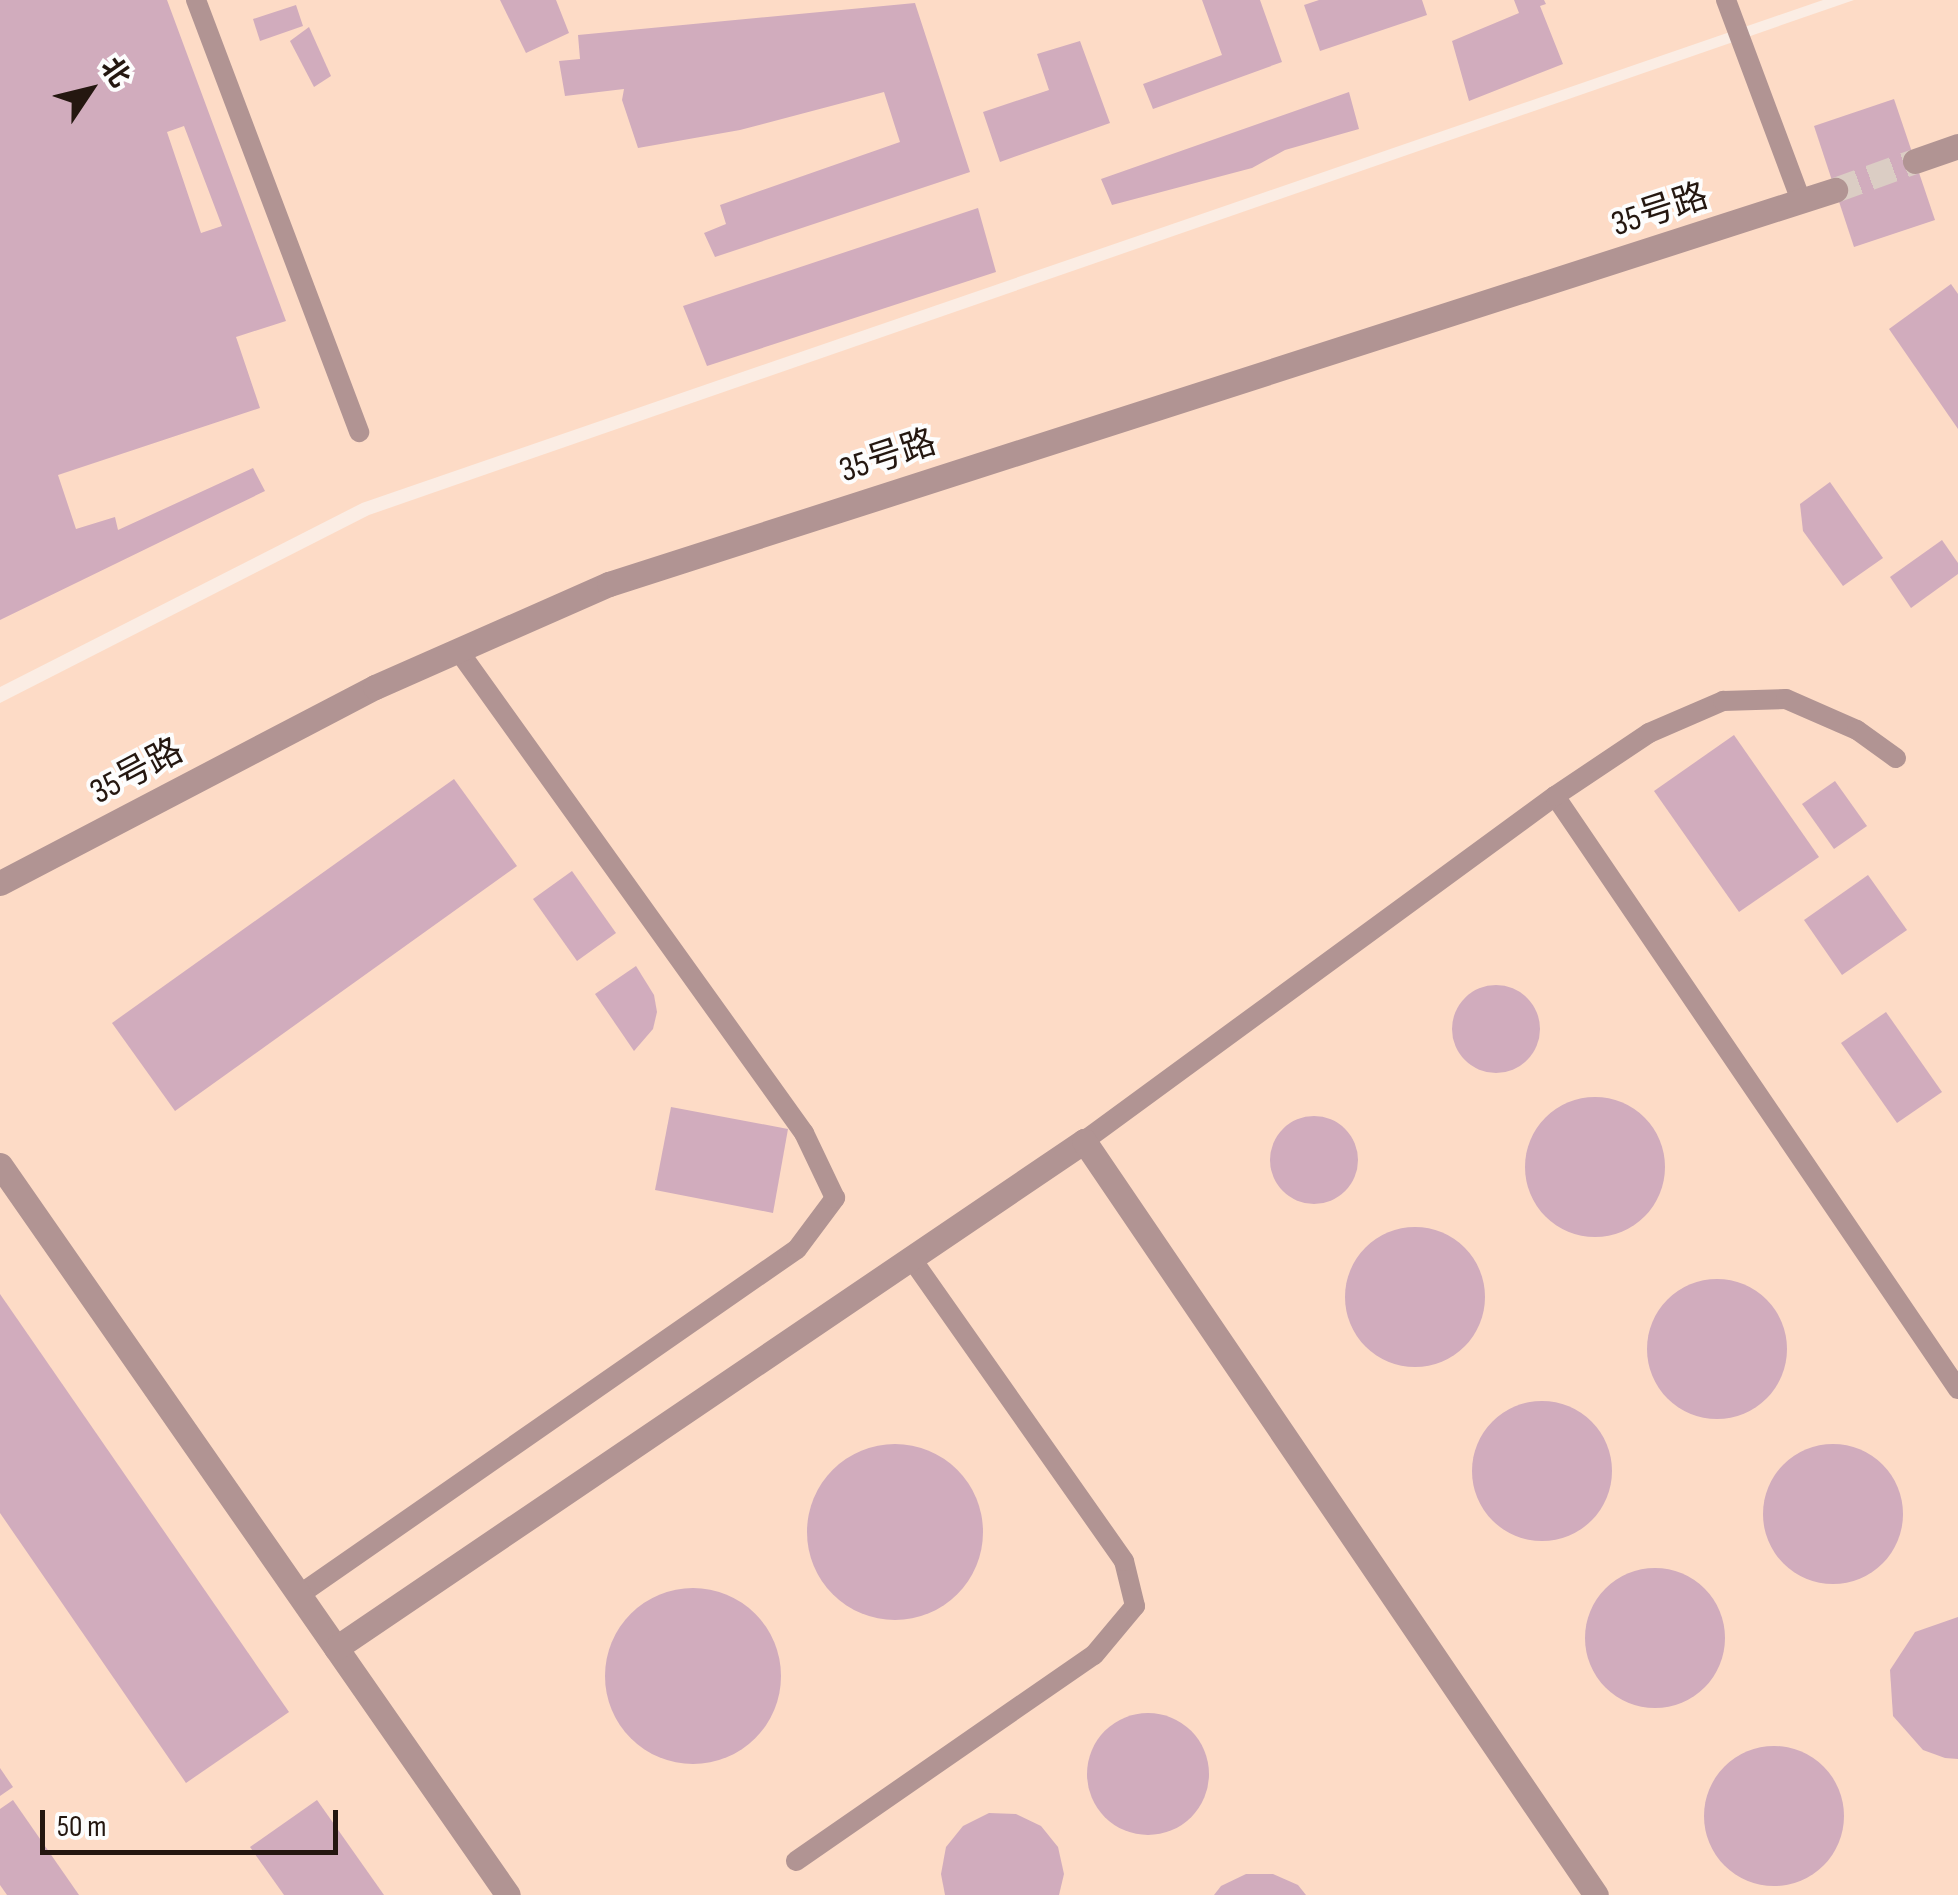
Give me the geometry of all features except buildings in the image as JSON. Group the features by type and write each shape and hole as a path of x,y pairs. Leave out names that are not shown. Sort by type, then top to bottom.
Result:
{"street":[{"path":"1915,161 1958,146"},
{"name":"35号路","path":"0,884 375,686 609,584 1835,190"},
{"path":"336,1648 1084,1140 1596,1895"},
{"path":"0,1166 508,1895"}],"lane":[{"path":"196,0 359,432"},
{"path":"1726,0 1802,203"},
{"path":"299,1595 797,1249 834,1198 804,1133 458,650"},
{"path":"1084,1140 1554,796 1649,733 1724,701 1786,699 1857,730 1896,758"},
{"path":"1554,796 1958,1389"},
{"path":"796,1861 1094,1655 1135,1606 1124,1561 911,1258"}],"shaded area":[{"path":"0,0 1823,0 362,503 0,687"},
{"path":"1854,0 1958,0 1958,1895 0,1895 0,703 369,515"}],"tunnel":[{"path":"1835,190 1915,161"}]}
